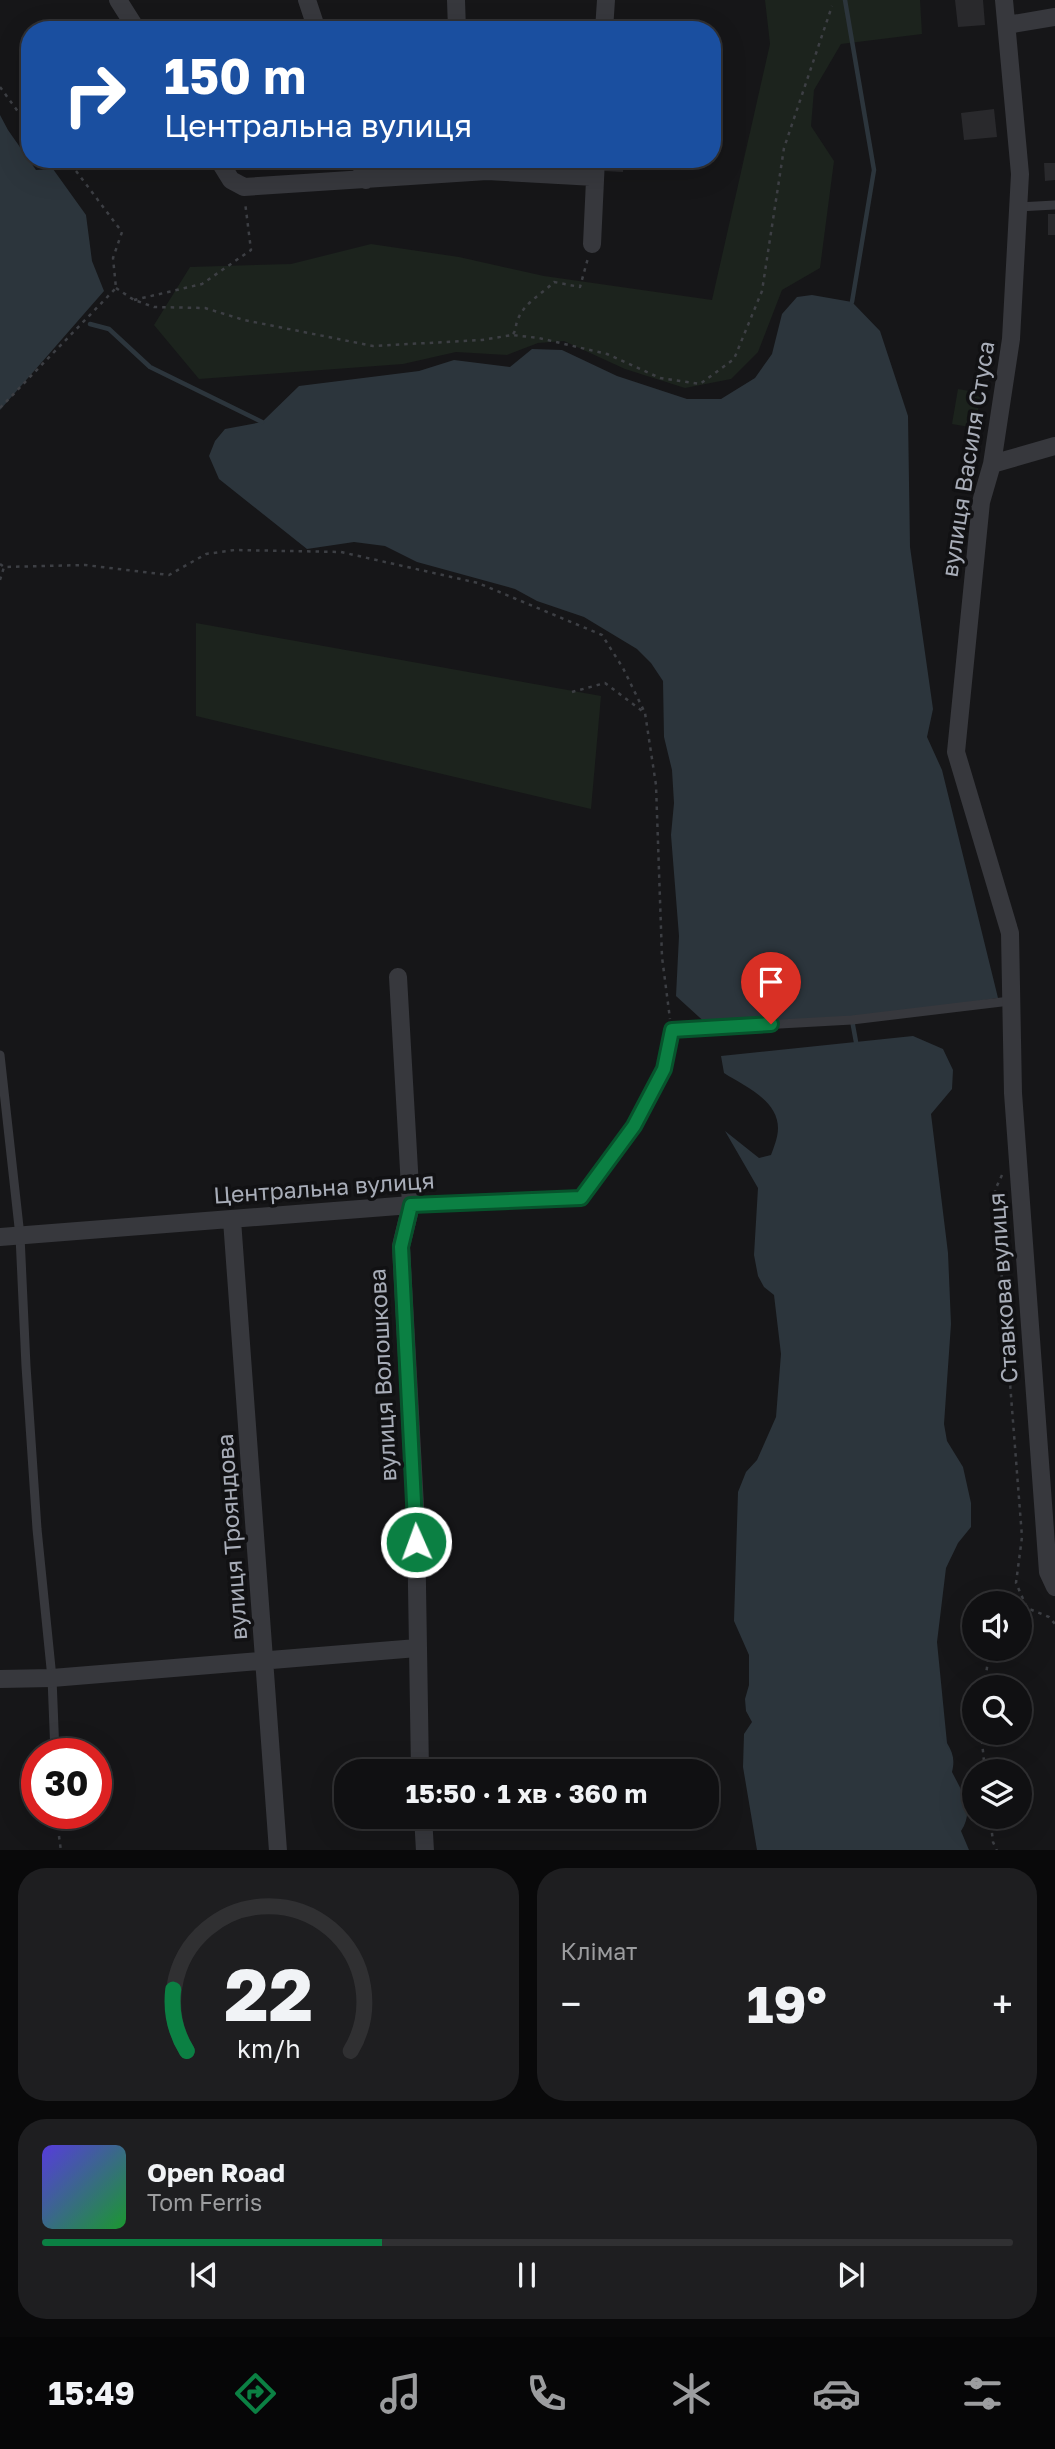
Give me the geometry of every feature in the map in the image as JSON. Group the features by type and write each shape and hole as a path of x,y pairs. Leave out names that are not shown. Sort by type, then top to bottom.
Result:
{"street":[{"path":"118,0 131,21"},
{"path":"307,0 314,21"},
{"path":"456,0 457,21"},
{"path":"605,21 606,0"},
{"name":"вулиця Василя Стуса","path":"1004,0 1020,174 1011,339 992,464 981,502 956,752 1010,933 1010,1001"},
{"path":"1007,25 1055,17"},
{"path":"225,168 237,184 366,180 447,168"},
{"path":"362,168 366,180"},
{"path":"474,168 596,168 592,244"},
{"path":"992,464 1055,446"},
{"name":"вулиця Волошкова","path":"398,977 411,1205 401,1247 416,1525 420,1759"},
{"name":"Ставкова вулиця","path":"1010,1001 1013,1093 1052,1579"},
{"name":"Центральна вулиця","path":"0,1237 411,1205"},
{"name":"вулиця Трояндова","path":"232,1220 278,1850"},
{"path":"0,1679 52,1678 416,1648"},
{"path":"424,1829 425,1850"}],"lane":[{"path":"1018,207 1055,205"},
{"path":"672,1030 852,1020 1010,1001"},
{"name":"Центральна вулиця","path":"411,1205 581,1198 634,1126 664,1069 672,1030"},
{"path":"0,1055 20,1236 36,1516 52,1678 54,1738"}],"path":[{"path":"116,288 154,307 205,308 244,320 373,346 482,340 512,335 540,338 607,354 660,378 700,384 734,359 762,290 784,148 832,6"},
{"path":"0,87 21,116"},
{"path":"0,408 116,288 113,258 122,232 74,168"},
{"path":"134,299 202,284 251,250 237,184"},
{"path":"512,335 516,331 517,319 530,301 554,282 580,287 592,244"},
{"path":"0,580 2,565 85,565 169,575 206,554 235,550 341,552 478,583 602,635 623,668 645,713 656,785 662,957 672,1030"},
{"path":"572,692 605,683 645,713"},
{"path":"1006,1165 995,1190 1022,1537 1016,1583 1020,1591"},
{"path":"1032,1610 1049,1617 1055,1624"},
{"path":"992,1829 997,1850"}],"shaded area":[{"path":"765,0 920,0 922,34 841,44 814,90 811,126 834,161 820,268 782,290 758,352 731,379 685,388 625,369 564,341 538,343 507,355 456,352 403,364 199,379 154,325 190,267 291,264 371,244 459,257 544,276 712,300 770,44"},
{"path":"0,115 21,149 21,168 53,169 86,215 92,261 104,291 0,410"},
{"path":"812,295 852,302 880,331 908,416 910,547 933,709 927,737 942,770 998,998 852,1020 710,1027 676,996 679,936 671,835 674,803 672,770 664,737 663,681 651,663 637,649 584,617 537,601 515,589 417,562 385,546 354,542 307,549 219,479 209,456 215,441 225,429 262,422 299,386 419,371 454,360 510,367 532,349 562,350 617,376 687,399 721,399 755,378 772,354 782,314 797,297"},
{"path":"958,389 981,393 975,428 952,424"},
{"path":"196,623 601,696 591,809 196,716"},
{"path":"913,1036 943,1049 953,1070 952,1089 931,1114 948,1253 951,1324 944,1424 947,1441 963,1467 971,1503 971,1527 958,1543 946,1568 937,1642 947,1743 953,1757 952,1772 962,1793 961,1831 969,1850 757,1850 743,1767 744,1734 752,1722 746,1711 745,1699 749,1685 749,1655 734,1621 738,1492 746,1472 757,1460 776,1417 781,1354 774,1295 764,1287 758,1276 754,1255 758,1188 725,1131 759,1158 771,1155 778,1128 772,1109 766,1102 724,1073 721,1056"}],"building":[{"path":"955,0 983,0 985,25 958,27"},
{"path":"994,109 997,137 964,140 961,113"},
{"path":"1044,163 1055,163 1055,180 1045,181"},
{"path":"604,168 623,168 623,172 604,171"},
{"path":"1048,214 1055,214 1055,235 1048,235"}],"waterway":[{"path":"845,0 874,170 852,302"},
{"path":"90,324 109,329 150,367 262,422"},
{"path":"852,1020 856,1042"}],"route":[{"path":"416,1542 401,1247 411,1205 581,1198 634,1126 664,1069 672,1030 771,1024"}]}
